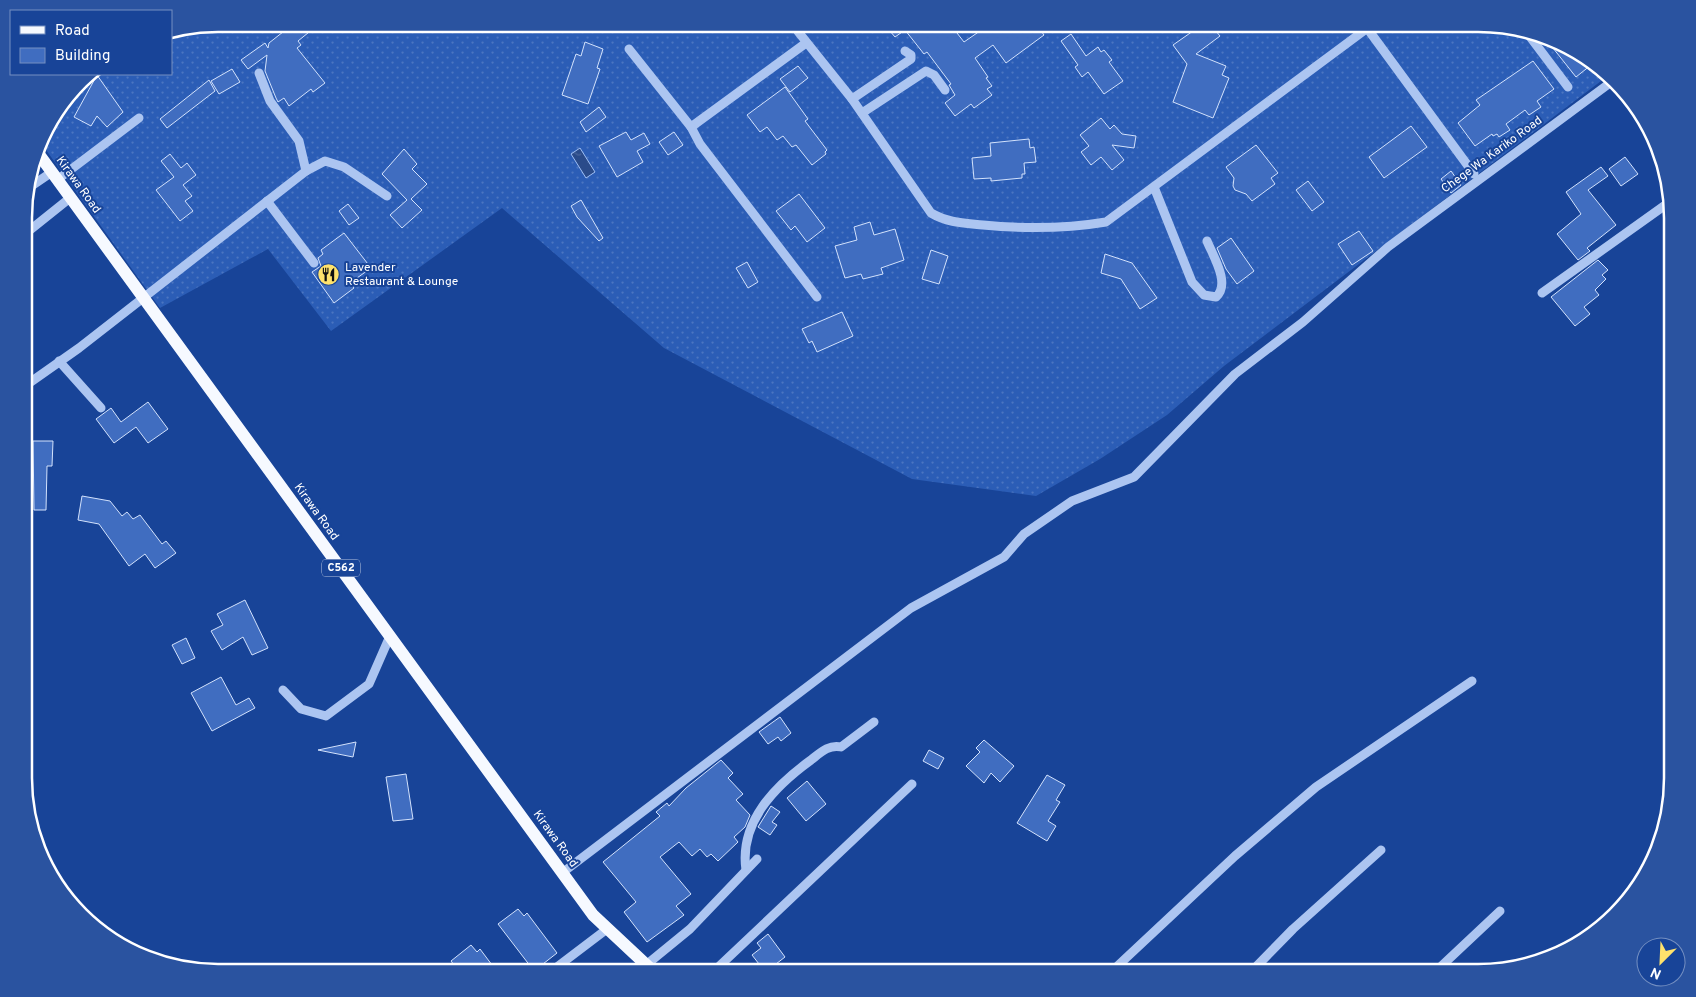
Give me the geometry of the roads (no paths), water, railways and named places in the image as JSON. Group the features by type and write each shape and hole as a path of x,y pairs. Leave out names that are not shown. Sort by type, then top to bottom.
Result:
{"main road":[{"name":"Kirawa Road","path":"42,159 593,915 646,964"}],"street":[{"path":"798,32 852,99 931,213 946,222 1025,229 1070,228 1106,222 1362,32"},
{"path":"1374,32 1474,174"},
{"path":"1533,41 1568,87"},
{"path":"691,127 806,43"},
{"path":"629,49 691,127 700,144 817,297"},
{"path":"852,99 911,59 911,55 905,51"},
{"path":"862,113 926,71 934,75 945,90"},
{"path":"259,73 270,102 299,141 306,172"},
{"name":"Chege Wa Kariko Road","path":"562,873 912,608 1004,557 1024,534 1072,501 1134,477 1235,374 1303,322 1388,247 1607,85"},
{"path":"36,186 54,176 139,118"},
{"path":"32,381 306,172 325,161 344,167 386,196"},
{"path":"1154,187 1192,282 1204,295 1216,297 1223,288 1223,280 1207,241"},
{"path":"32,228 70,198"},
{"path":"268,201 314,263"},
{"path":"1542,293 1663,207"},
{"path":"59,361 101,408"},
{"path":"283,690 301,709 326,716 369,684 390,636"},
{"path":"1120,964 1235,856 1316,787 1472,681"},
{"path":"746,870 744,858 748,836 768,798 802,766 835,745 841,747 874,722"},
{"path":"722,964 912,784"},
{"path":"1259,964 1293,929 1381,850"},
{"path":"656,964 757,859"},
{"path":"1444,964 1500,911"},
{"path":"561,964 606,928"}],"water":[{"path":"580,148 595,172 586,178 571,154"}],"place":[{"name":"Lavender Restaurant & Lounge","path":"329,275"}]}
